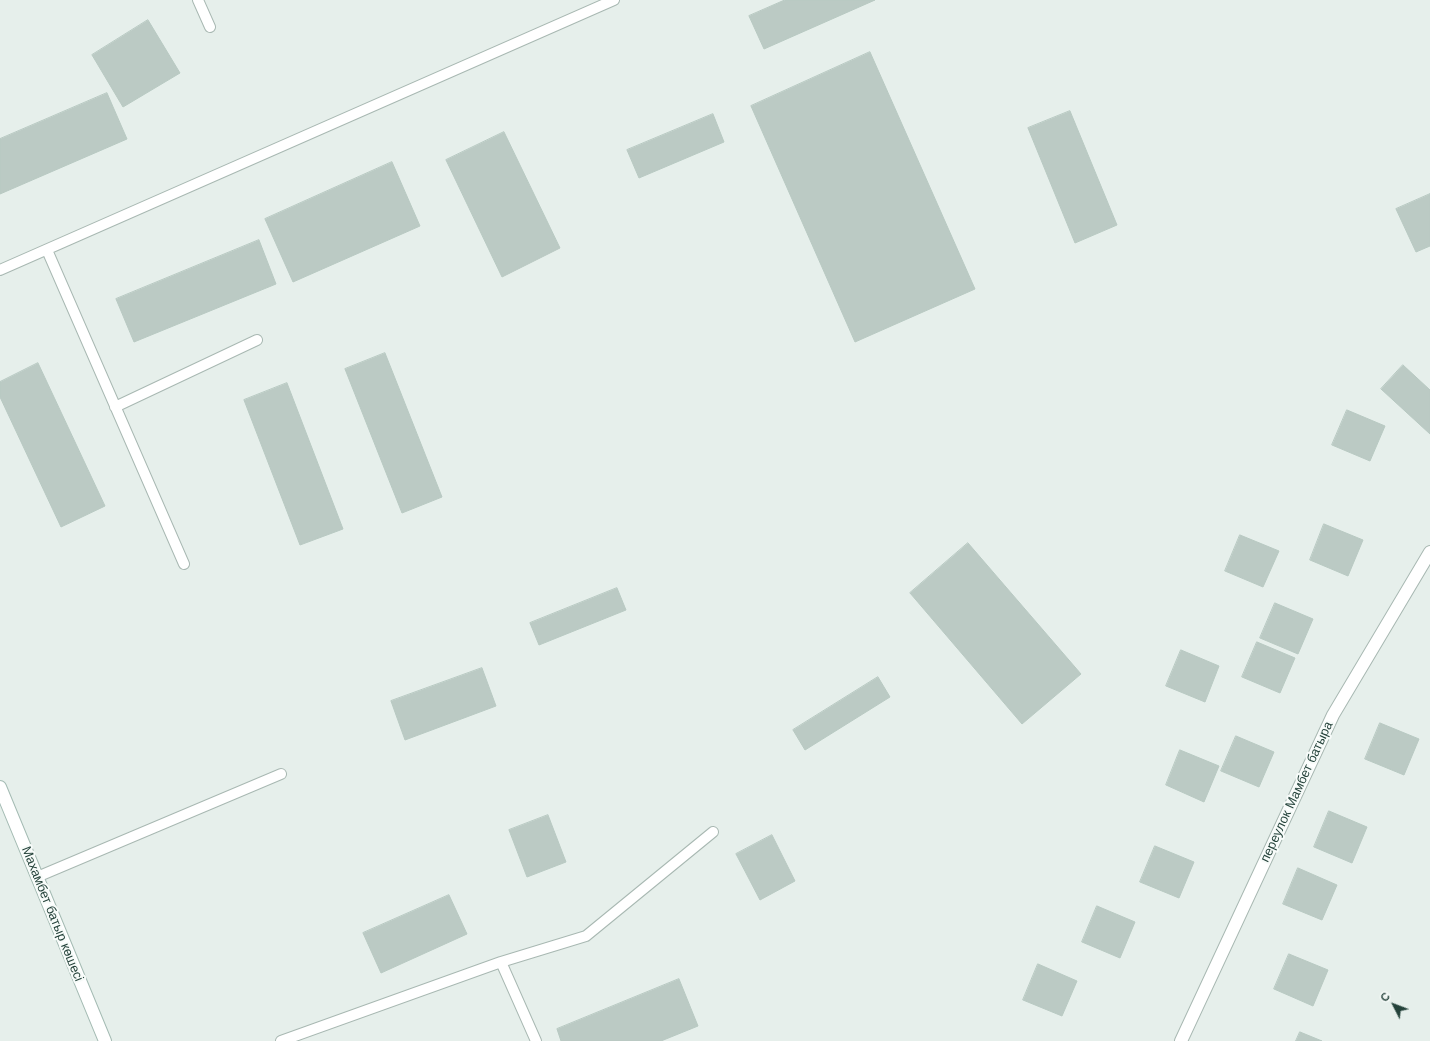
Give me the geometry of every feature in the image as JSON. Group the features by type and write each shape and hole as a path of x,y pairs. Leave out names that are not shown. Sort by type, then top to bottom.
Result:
{"street":[{"name":"переулок Мамбет батыра","path":"1181,1041 1333,715 1430,552"},
{"name":"Махамбет батыр көшесі","path":"0,787 105,1041"}],"lane":[{"path":"198,0 210,27"},
{"path":"0,270 614,0"},
{"path":"47,250 184,564"},
{"path":"115,406 257,340"},
{"path":"37,877 281,774"},
{"path":"281,1041 501,962 586,936 713,832"},
{"path":"501,962 536,1041"}],"building":[{"path":"785,0 875,0 764,49 749,16"},
{"path":"148,20 180,73 123,107 92,55"},
{"path":"870,52 975,289 855,342 751,106"},
{"path":"107,93 127,139 0,194 0,139"},
{"path":"1070,111 1117,225 1075,243 1028,128"},
{"path":"713,114 724,142 639,178 627,150"},
{"path":"504,132 560,248 502,277 446,160"},
{"path":"392,162 420,226 293,282 265,219"},
{"path":"1430,194 1430,246 1416,252 1396,209"},
{"path":"259,240 276,284 134,342 116,299"},
{"path":"385,353 442,497 402,513 345,369"},
{"path":"38,363 105,506 61,527 0,397 0,382"},
{"path":"1403,365 1430,390 1430,434 1381,389"},
{"path":"287,383 343,529 300,545 244,400"},
{"path":"1347,410 1385,426 1370,461 1332,445"},
{"path":"1324,524 1363,540 1348,576 1310,560"},
{"path":"1240,535 1279,551 1263,587 1225,571"},
{"path":"968,543 1081,674 1022,724 910,593"},
{"path":"617,588 626,610 539,645 530,623"},
{"path":"1275,603 1313,619 1298,654 1260,638"},
{"path":"1257,642 1295,658 1280,693 1242,677"},
{"path":"1181,650 1219,666 1205,702 1166,686"},
{"path":"482,668 496,706 405,740 391,701"},
{"path":"878,677 890,697 805,750 793,730"},
{"path":"1380,723 1419,739 1404,775 1365,759"},
{"path":"1236,736 1274,752 1259,787 1221,771"},
{"path":"1180,750 1219,766 1204,802 1166,785"},
{"path":"1329,811 1367,827 1352,863 1314,847"},
{"path":"548,815 566,862 527,877 509,830"},
{"path":"772,835 795,881 760,900 736,854"},
{"path":"1155,846 1194,862 1179,898 1140,882"},
{"path":"1298,868 1337,885 1322,920 1283,904"},
{"path":"449,895 467,934 381,973 363,933"},
{"path":"1097,906 1135,922 1120,958 1082,942"},
{"path":"1289,954 1328,970 1313,1006 1274,989"},
{"path":"1038,964 1077,981 1062,1016 1023,1000"},
{"path":"679,979 698,1026 661,1041 561,1041 557,1029"},
{"path":"1300,1032 1322,1041 1296,1041"}]}
